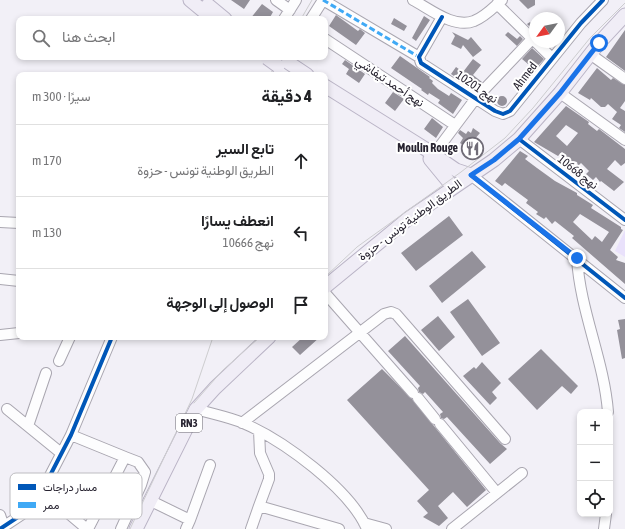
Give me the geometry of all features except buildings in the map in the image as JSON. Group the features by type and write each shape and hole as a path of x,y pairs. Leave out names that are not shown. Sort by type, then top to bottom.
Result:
{"main road":[{"path":"190,0 209,16"},
{"path":"202,0 221,16"},
{"name":"الطريق الوطنية تونس - حزوة","path":"328,284 375,244 453,187 494,160 519,139 560,93 590,54 625,15"},
{"path":"281,62 301,72"},
{"path":"328,88 434,154 456,170 471,175"},
{"path":"328,97 431,160 453,187"},
{"name":"RN3","path":"142,516 196,409 221,382 266,340"},
{"name":"RN3","path":"136,529 140,519"}],"street":[{"path":"276,0 290,10"},
{"path":"286,16 296,0"},
{"path":"313,16 323,0"},
{"name":"نهج 10201","path":"323,0 419,57 421,63 500,114 510,111"},
{"name":"Ahmed","path":"510,111 581,23 603,0"},
{"path":"417,1 442,17 465,23 481,17 500,2 529,36"},
{"path":"419,57 442,17"},
{"name":"نهج أحمد تيفاشي","path":"328,41 455,125"},
{"path":"434,154 476,98 529,42"},
{"path":"541,48 552,58"},
{"path":"590,54 625,79"},
{"path":"560,93 625,140"},
{"name":"نهج 10668","path":"519,139 625,220"},
{"path":"471,175 577,258 625,298"},
{"path":"0,222 16,223"},
{"path":"577,258 580,288 606,390 608,409"},
{"path":"0,279 16,281"},
{"path":"328,296 497,492"},
{"path":"242,423 384,314 391,312 396,314 505,438"},
{"path":"0,335 16,333"},
{"path":"59,361 69,340"},
{"path":"51,473 71,435 111,340"},
{"path":"28,426 46,373"},
{"path":"6,409 61,453"},
{"path":"196,409 242,423 288,448 304,460 352,504 366,526 386,529"},
{"path":"251,529 269,479 269,474 260,453 259,431"},
{"path":"71,435 138,462 145,472 142,482"},
{"path":"117,473 125,457"},
{"path":"149,500 188,524 210,465"},
{"path":"452,529 522,473"},
{"path":"259,506 339,529"},
{"path":"0,515 2,528 14,519"},
{"path":"604,529 606,517"},
{"path":"76,519 88,529 93,519"},
{"path":"121,529 126,519"}],"shaded area":[{"path":"625,230 625,257 615,251"}],"tram line":[{"path":"303,16 312,0"},
{"path":"328,274 357,247 461,172 505,138 533,108 590,38 625,3"},
{"path":"272,72 278,60"},
{"path":"142,504 192,399 212,340"},
{"path":"194,403 222,371 257,340"},
{"path":"130,529 135,519"}],"marked path":[{"path":"323,0 419,57"}],"cycle path":[{"path":"442,17 419,57 421,63 495,111 503,114 510,111 581,23 603,0"},
{"path":"519,139 625,220"},
{"path":"471,175 625,298"},
{"path":"51,473 71,435 111,340"},
{"path":"0,529 15,519"}],"place":[{"name":"Moulin Rouge","path":"473,148"}],"route":[{"path":"577,258 471,175 494,160 519,139 560,93 599,43"}]}
